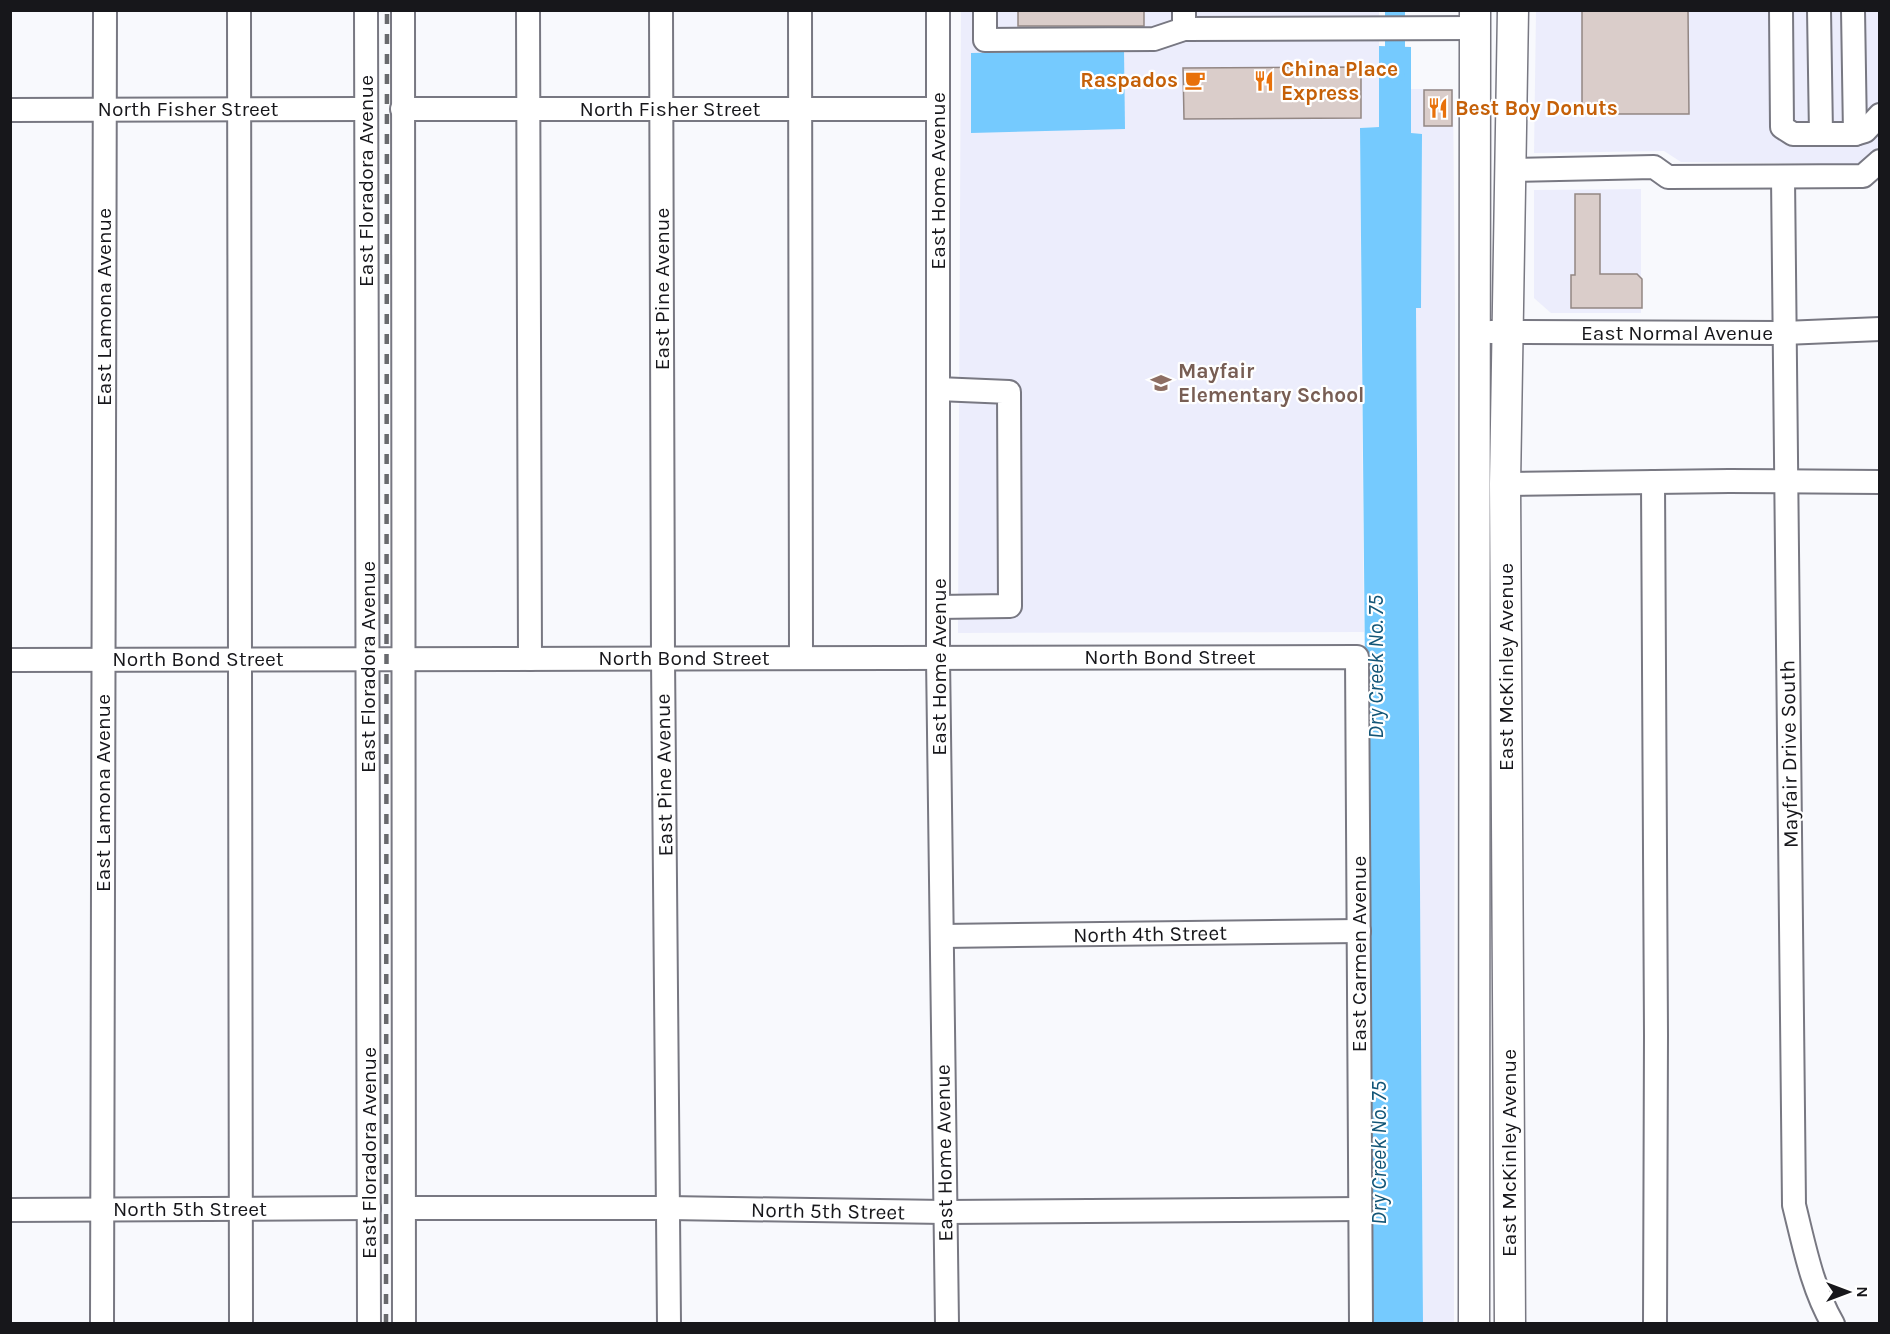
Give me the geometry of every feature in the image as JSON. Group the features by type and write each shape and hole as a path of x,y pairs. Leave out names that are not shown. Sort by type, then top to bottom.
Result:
{"main road":[{"name":"East McKinley Avenue","path":"1510,1323 1505,484 1513,10"},
{"name":"East McKinley Avenue","path":"1476,1316 1474,332 1480,16"},
{"path":"1480,16 1492,35 1511,116"}],"street":[{"name":"East Lamona Avenue","path":"102,1323 105,10"},
{"path":"238,10 241,1323"},
{"name":"East Floradora Avenue","path":"366,10 369,1323"},
{"name":"East Floradora Avenue","path":"403,10 404,1323"},
{"path":"528,10 530,659"},
{"name":"East Pine Avenue","path":"661,10 663,658 669,1323"},
{"path":"800,10 801,658"},
{"name":"East Home Avenue","path":"938,10 939,658 946,1323"},
{"path":"986,10 985,40 1154,39 1184,20 1344,20 1379,28 1411,28 1480,16"},
{"path":"1781,10 1782,128 1793,134 1854,134 1864,131 1880,115"},
{"path":"1819,10 1821,134"},
{"path":"1853,10 1854,134"},
{"name":"North Fisher Street","path":"10,110 366,109"},
{"name":"North Fisher Street","path":"402,109 938,109"},
{"path":"1510,170 1654,167 1668,177 1863,177 1880,160"},
{"name":"Mayfair Drive South","path":"1783,177 1794,1205 1808,1258 1826,1312 1833,1323"},
{"name":"East Normal Avenue","path":"1474,332 1784,333 1880,329"},
{"path":"939,389 1009,392 1010,606 939,606"},
{"path":"1653,482 1655,1323"},
{"path":"1505,484 1880,482"},
{"name":"North Bond Street","path":"10,660 1357,657"},
{"name":"East Carmen Avenue","path":"1357,657 1361,1323"},
{"name":"North 4th Street","path":"942,936 1359,931"},
{"name":"North 5th Street","path":"10,1210 369,1208"},
{"name":"North 5th Street","path":"404,1208 668,1208 945,1212 1360,1209"}],"shaded area":[{"name":"Mayfair Elementary School","path":"961,11 1379,11 1379,127 1360,128 1364,632 958,633"},
{"path":"1536,11 1879,11 1879,146 1862,164 1681,162 1664,151 1534,153"},
{"path":"1411,89 1453,89 1455,308 1454,1324 1423,1323 1416,308 1421,307 1422,134 1411,134"},
{"path":"1641,189 1641,313 1551,313 1534,298 1534,190"}],"water":[{"path":"1379,46 1411,47 1411,133 1422,134 1421,308 1416,308 1423,1323 1371,1323 1360,128 1379,127"},
{"path":"1124,50 1125,129 971,133 971,53"}],"building":[{"path":"1018,10 1144,10 1144,26 1018,26"},
{"path":"1582,10 1688,10 1689,114 1582,114"},
{"path":"1361,67 1361,118 1184,119 1183,68"},
{"name":"Best Boy Donuts","path":"1424,90 1452,90 1452,126 1424,126"},
{"path":"1575,194 1600,194 1600,274 1637,274 1642,279 1642,308 1571,308 1571,275 1575,275"}],"waterway":[{"name":"Dry Creek No. 75","path":"1395,10 1395,73"}],"railway":[{"path":"386,1324 387,10"}],"place":[{"name":"Raspados","path":"1195,80"},
{"name":"China Place Express","path":"1264,81"},
{"name":"Best Boy Donuts","path":"1438,108"},
{"name":"Mayfair Elementary School","path":"1161,383"}]}
